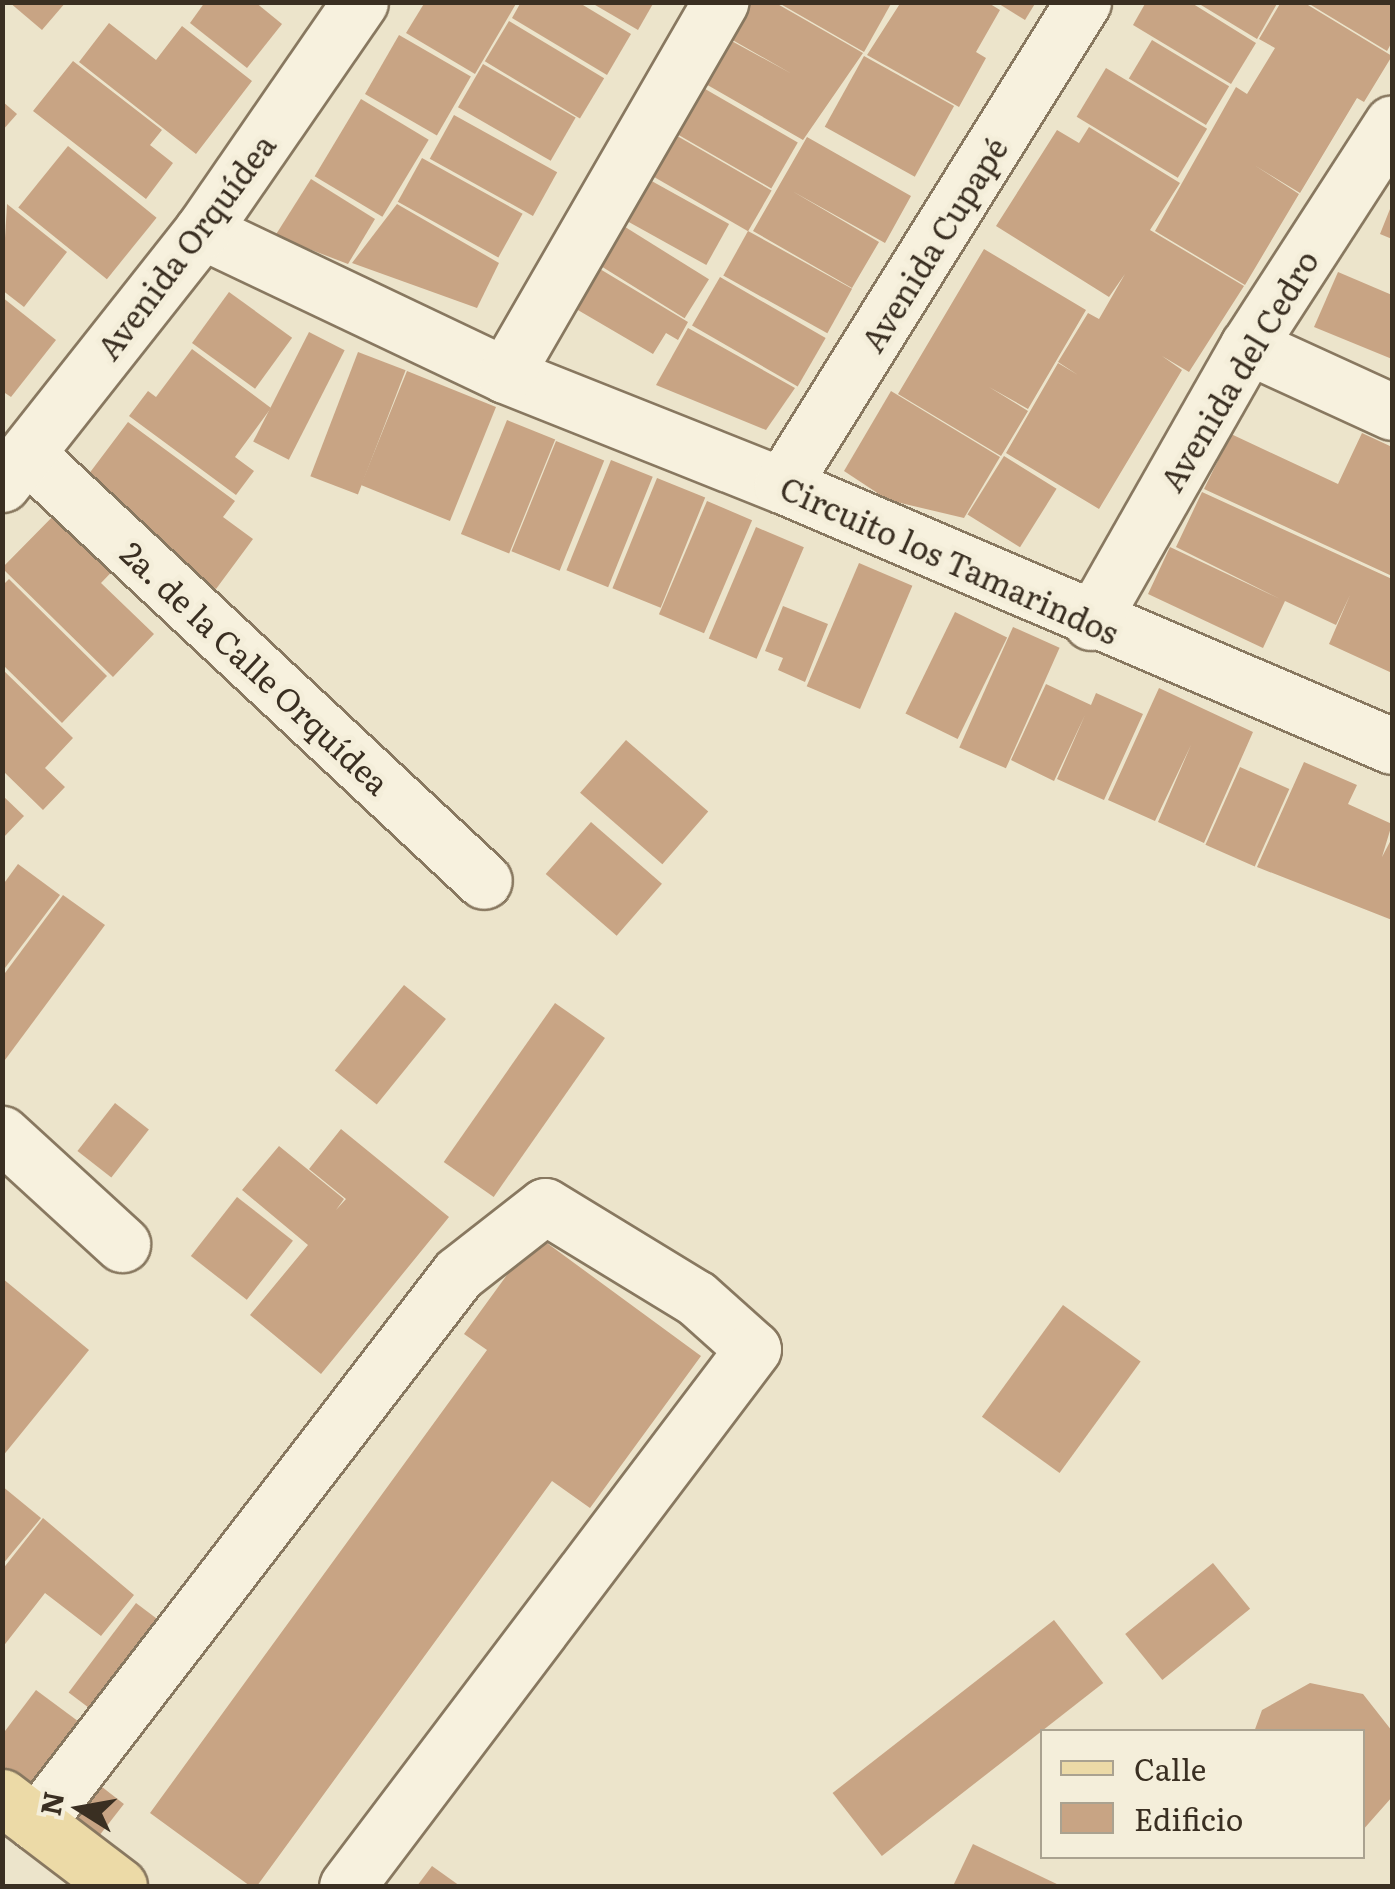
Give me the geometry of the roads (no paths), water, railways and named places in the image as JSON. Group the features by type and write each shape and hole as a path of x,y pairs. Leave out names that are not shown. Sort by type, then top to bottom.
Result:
{"main road":[{"path":"19,1810 119,1886"}],"street":[{"name":"Avenida Orquídea","path":"15,469 202,230 360,2"},
{"path":"506,375 720,2"},
{"name":"Avenida Cupapé","path":"782,485 1083,2"},
{"name":"Avenida del Cedro","path":"1091,622 1248,346 1392,122"},
{"name":"Circuito los Tamarindos","path":"202,230 506,375 782,485 1091,622 1392,746"},
{"path":"1248,346 1392,412"},
{"name":"2a. de la Calle Orquídea","path":"15,469 484,880"},
{"path":"12,1163 122,1244"},
{"path":"19,1810 458,1274 545,1206 696,1298 753,1349 347,1886"}]}
